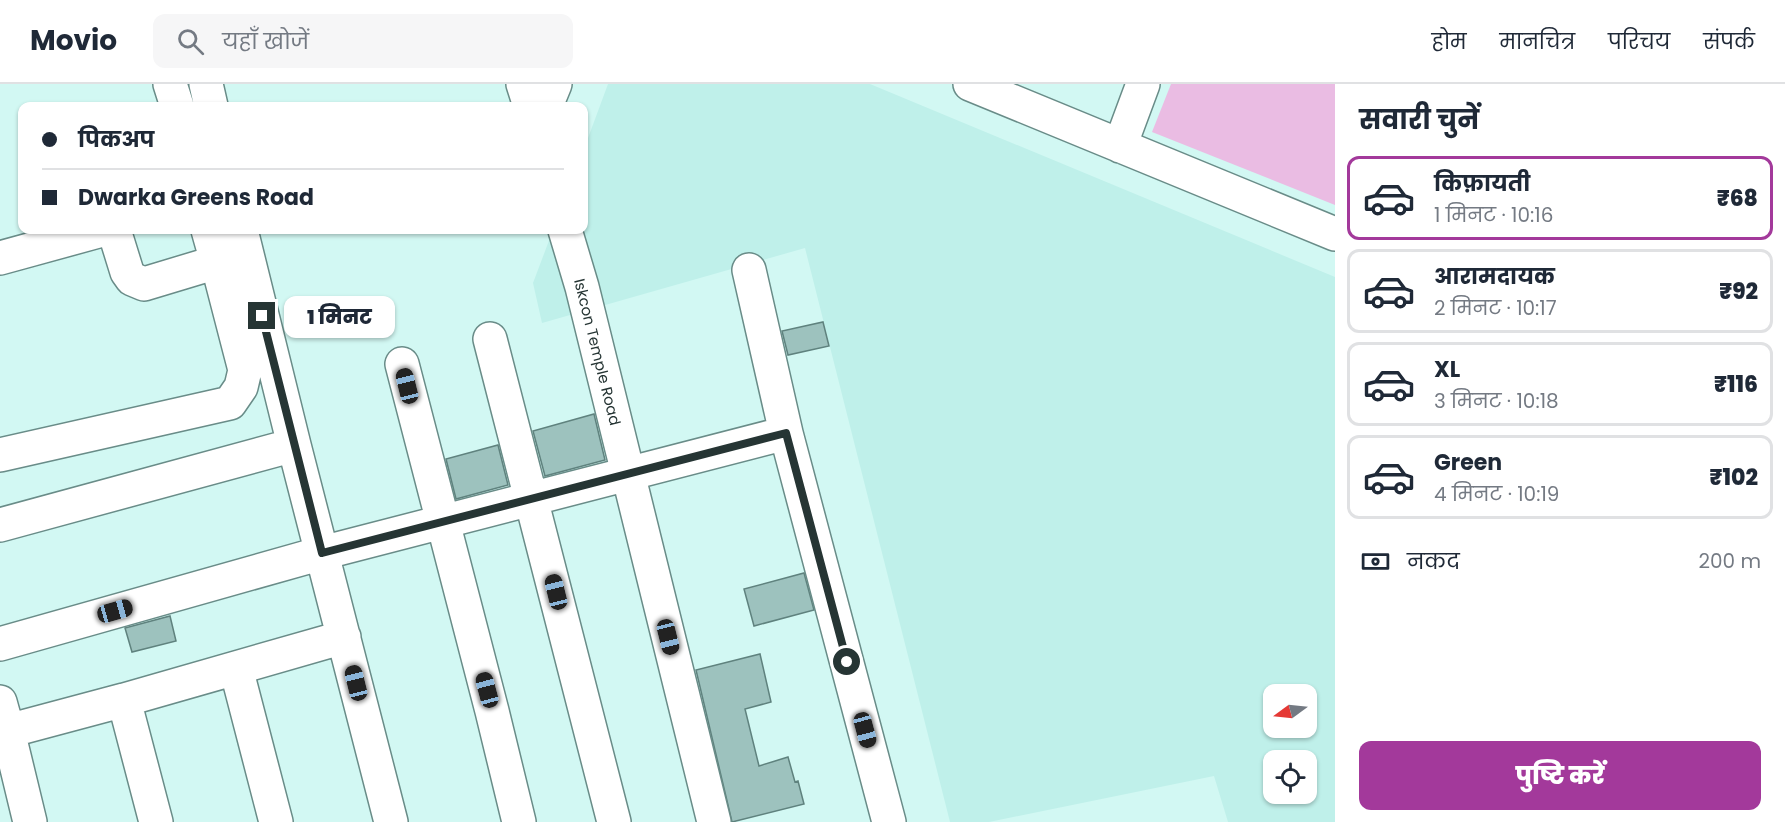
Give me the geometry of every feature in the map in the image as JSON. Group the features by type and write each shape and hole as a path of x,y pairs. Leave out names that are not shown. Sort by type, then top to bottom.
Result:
{"street":[{"path":"170,84 176,102"},
{"path":"206,84 211,102"},
{"path":"523,84 529,102"},
{"path":"548,102 555,84"},
{"path":"970,84 1335,234"},
{"path":"1120,146 1143,84"},
{"path":"0,258 87,234"},
{"path":"115,234 127,272 132,279 144,284 217,262"},
{"path":"0,455 230,403 241,387 245,370 209,234"},
{"path":"242,234 391,822"},
{"name":"Iskcon Temple Road","path":"566,234 582,287 714,822"},
{"path":"749,270 786,433 889,822"},
{"path":"490,339 615,822"},
{"path":"402,364 519,822"},
{"path":"0,644 322,553 786,433"},
{"path":"0,525 294,445"},
{"path":"30,822 3,722 124,700 344,637"},
{"path":"236,668 276,822"},
{"path":"124,700 156,822"}],"shaded area":[{"path":"608,84 870,84 1335,277 1335,822 1228,822 1214,776 989,822 950,822 805,248 542,323 533,283 551,234 588,234 588,138"},
{"path":"1171,84 1335,84 1335,205 1152,132"}],"building":[{"path":"823,322 829,346 788,355 782,331"},
{"path":"594,414 605,460 545,476 533,431"},
{"path":"498,445 508,485 456,499 446,459"},
{"path":"804,573 814,610 754,626 744,589"},
{"path":"170,616 176,641 132,652 125,628"},
{"path":"760,654 771,702 745,709 759,766 788,757 804,804 732,822 696,670"}],"route":[{"path":"262,316 322,553 786,433 847,662"}]}
